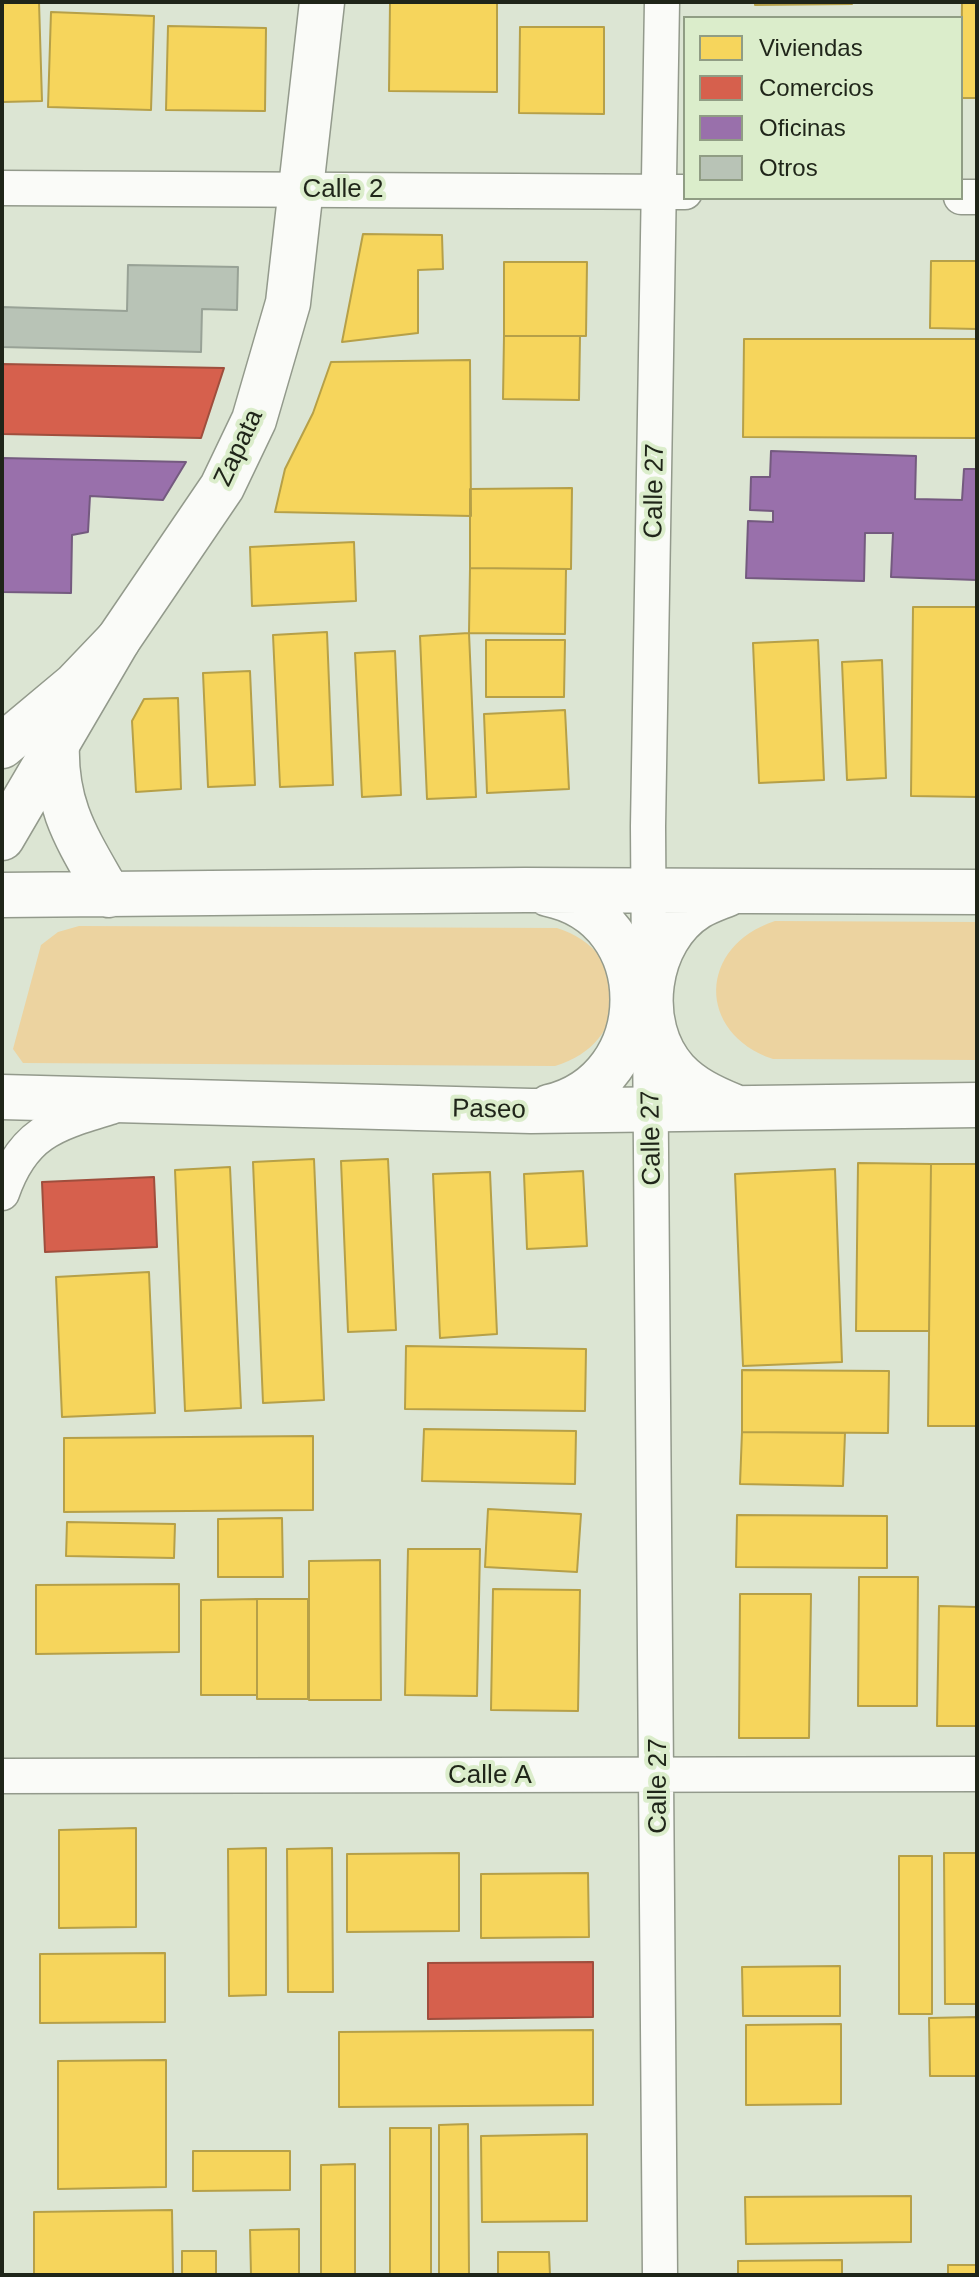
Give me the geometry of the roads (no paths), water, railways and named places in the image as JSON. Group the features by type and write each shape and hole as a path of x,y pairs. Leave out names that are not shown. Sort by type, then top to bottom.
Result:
{"main road":[{"name":"Zapata","path":"2,838 118,640 222,487 250,431 288,303 322,2"},
{"path":"2,746 75,685 118,640"},
{"path":"57,741 55,773 64,811 109,895"},
{"path":"525,890 566,898 594,914 615,938 630,968 634,1002 629,1034 619,1053 592,1087 563,1104 531,1111"},
{"path":"2,895 525,890 977,892"},
{"path":"735,891 697,907 671,933 654,966 650,1001 656,1038 674,1069 701,1093 735,1107"},
{"name":"Paseo","path":"2,1097 531,1111 977,1105"},
{"path":"2,1110 137,1100"}],"street":[{"name":"Calle 27","path":"660,2275 659,1776 648,890 673,192 662,2"},
{"name":"Calle 2","path":"2,188 673,192"},
{"path":"2,1193 19,1157 53,1125 137,1100"},
{"name":"Calle A","path":"2,1776 977,1774"}]}
